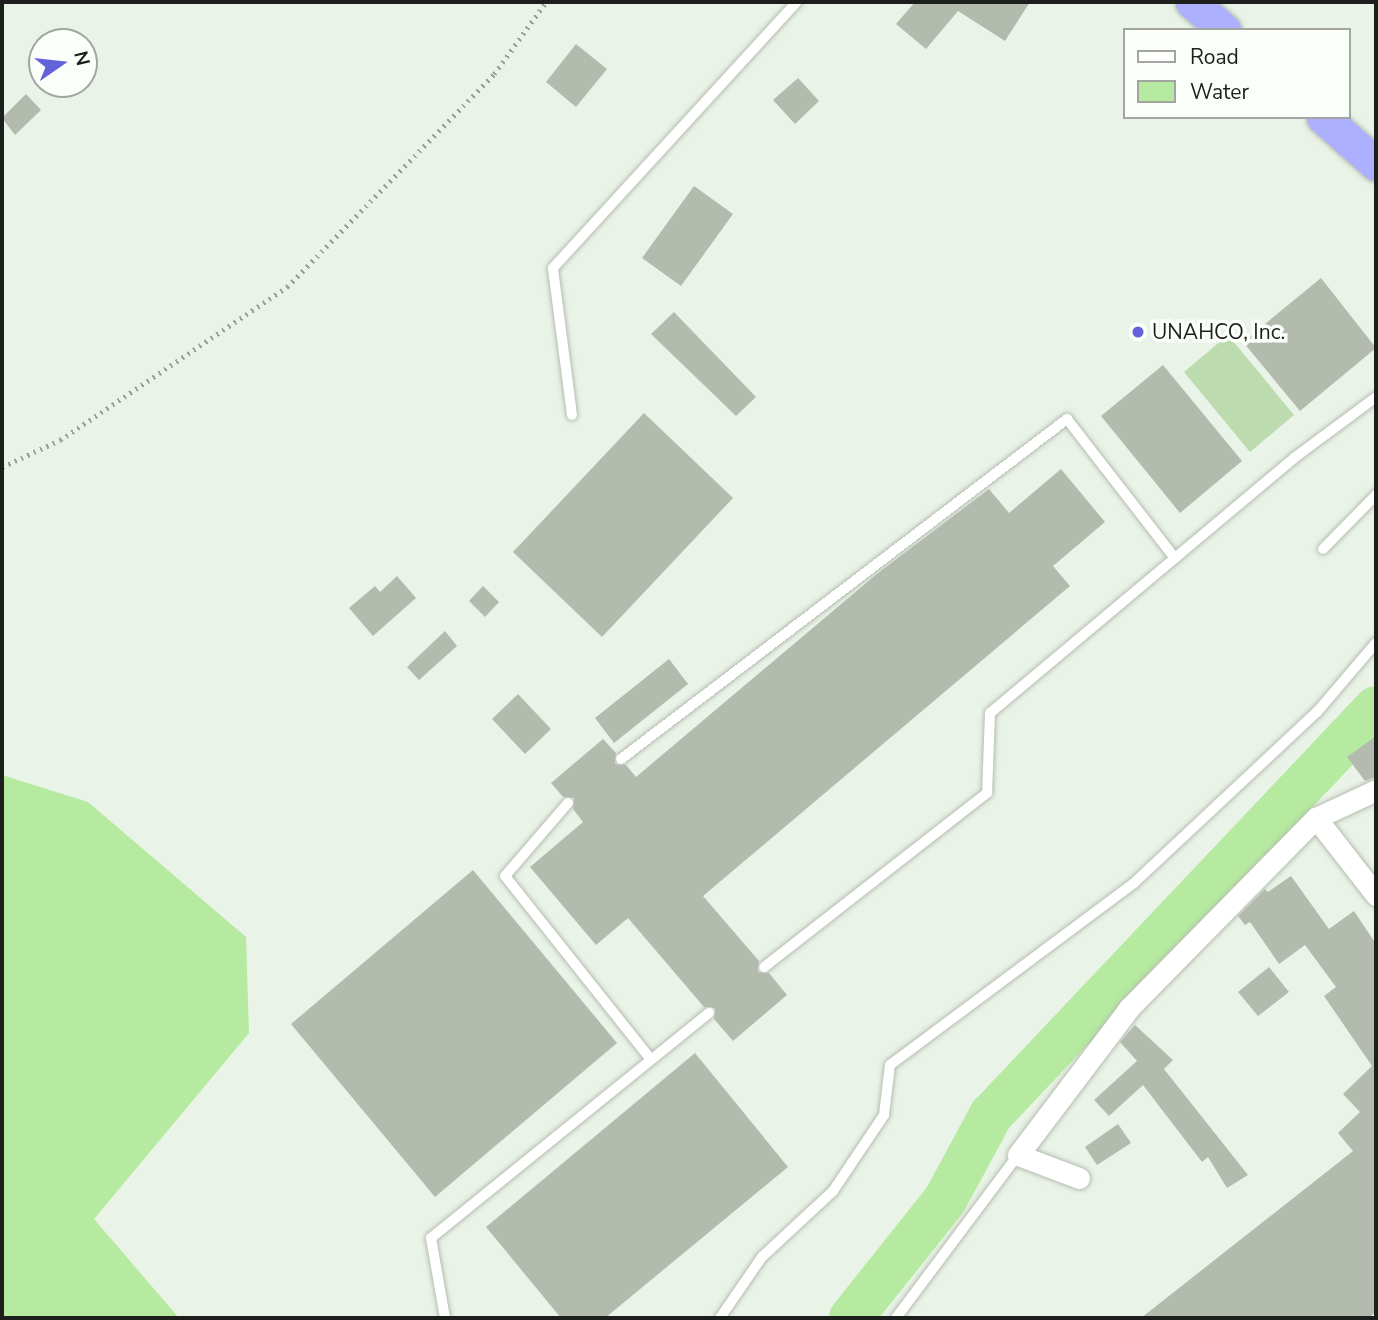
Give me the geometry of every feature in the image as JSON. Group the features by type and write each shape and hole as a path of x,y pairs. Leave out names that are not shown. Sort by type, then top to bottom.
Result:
{"highway":[{"path":"1192,2 1222,28"},
{"path":"1326,119 1376,164"}],"street":[{"path":"1079,1178 1018,1155 1129,1008 1315,818 1376,790"},
{"path":"1315,818 1376,895"}],"lane":[{"path":"572,415 553,268 797,2"},
{"path":"764,967 987,793 990,713 1294,458 1376,397"},
{"path":"621,759 1067,419 1175,558"},
{"path":"1323,549 1376,495"},
{"path":"720,1318 762,1257 840,1180 884,1115 890,1065 1133,883 1317,712 1376,643"},
{"path":"568,803 505,876 650,1058"},
{"path":"445,1318 431,1238 650,1058 709,1013"},
{"path":"896,1318 1018,1155"}],"path":[{"path":"2,467 60,440 287,287 494,74 546,2"}],"shaded area":[{"path":"1228,335 1294,415 1250,452 1184,372"}],"water":[{"path":"2,775 88,802 246,937 249,1033 94,1219 179,1318 2,1318"}],"building":[{"path":"915,2 1030,2 1005,41 958,11 926,49 896,24"},
{"path":"576,44 607,69 576,107 546,82"},
{"path":"798,78 819,101 795,124 773,100"},
{"path":"26,94 41,110 15,135 2,118"},
{"path":"694,186 733,214 681,286 642,258"},
{"path":"1321,278 1376,348 1300,411 1243,342"},
{"path":"674,312 756,397 736,416 651,334"},
{"path":"1163,365 1242,461 1180,513 1101,416"},
{"path":"644,413 733,498 602,637 513,552"},
{"path":"1061,469 1105,522 1053,566 1070,586 703,896 759,961 758,972 769,973 787,995 733,1041 714,1019 715,1008 704,1007 628,918 596,945 530,867 583,822 573,809 574,798 563,797 551,783 603,739 616,753 615,764 626,765 636,777 878,573 989,489 1009,513"},
{"path":"397,576 416,598 373,636 349,608 375,586 380,592"},
{"path":"483,586 499,602 485,617 469,601"},
{"path":"445,631 457,646 419,680 407,667"},
{"path":"669,659 688,684 614,743 595,718"},
{"path":"518,694 551,729 525,754 492,719"},
{"path":"1376,736 1376,777 1365,781 1347,757"},
{"path":"473,870 617,1043 435,1197 291,1024"},
{"path":"1291,876 1329,929 1354,911 1376,944 1376,1312 1368,1318 1141,1318 1353,1151 1338,1133 1360,1112 1343,1094 1372,1066 1324,996 1336,987 1305,945 1279,964 1250,922 1245,925 1238,916 1265,889 1268,892"},
{"path":"1269,967 1289,992 1258,1016 1238,992"},
{"path":"1135,1025 1173,1060 1164,1069 1248,1175 1227,1188 1208,1157 1202,1162 1143,1085 1109,1116 1094,1100 1137,1061 1120,1042"},
{"path":"695,1053 788,1167 605,1318 561,1318 486,1227"},
{"path":"1118,1124 1131,1143 1097,1165 1085,1147"}],"waterway":[{"path":"851,1318 945,1200 991,1115 1376,708"}],"place":[{"name":"UNAHCO, Inc.","path":"1138,332"}]}
